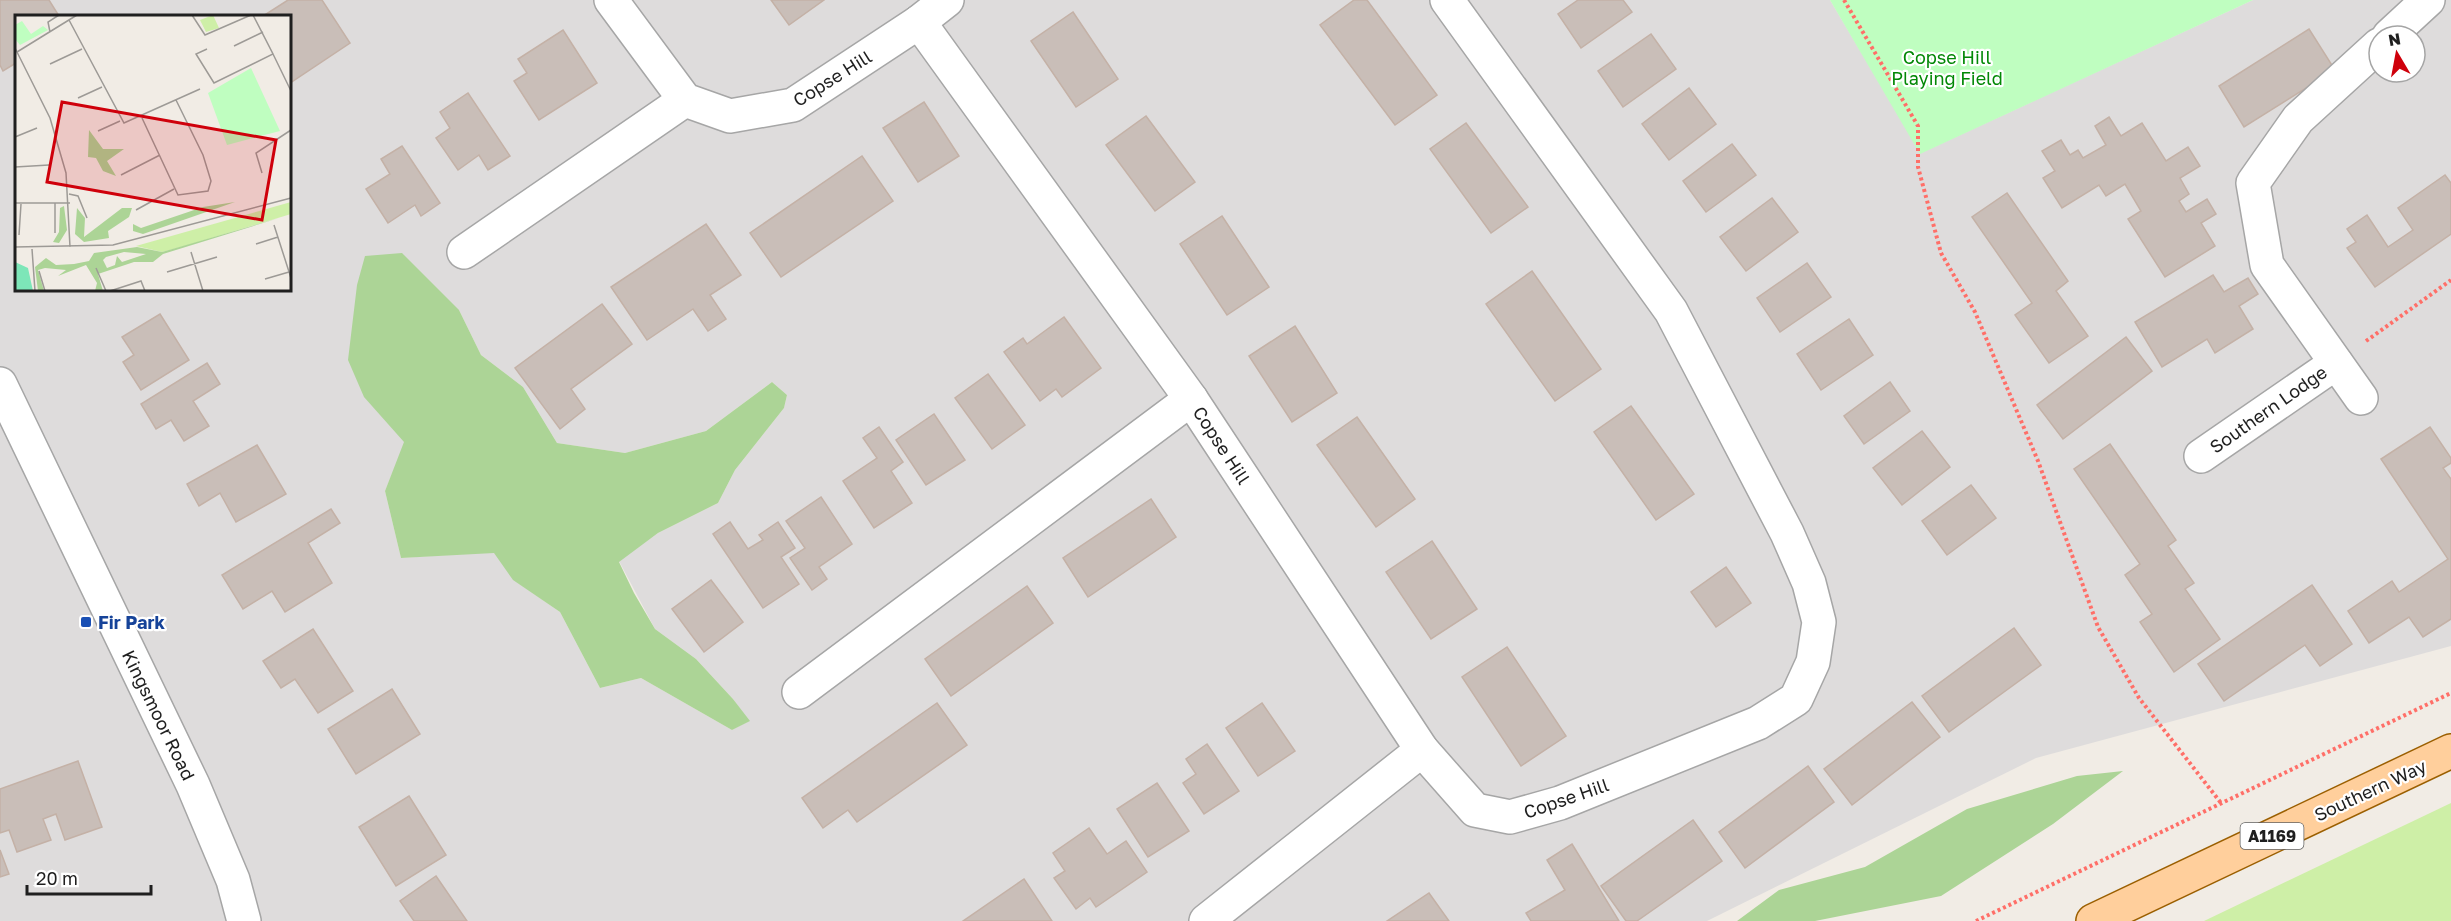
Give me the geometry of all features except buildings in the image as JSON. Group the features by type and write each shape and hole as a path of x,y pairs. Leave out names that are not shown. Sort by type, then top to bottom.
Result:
{"main road":[{"name":"Southern Way","path":"2093,921 2451,751"}],"street":[{"path":"464,252 685,100 610,0"},
{"name":"Copse Hill","path":"685,100 730,116 793,105 919,22 947,0"},
{"name":"Copse Hill","path":"919,22 1191,399 1422,750 1474,810 1510,817 1560,803 1758,723 1796,699 1813,662 1819,622 1809,584 1787,533 1671,311 1448,0"},
{"path":"2402,24 2428,0"},
{"name":"Southern Lodge","path":"2361,398 2267,265 2253,183 2298,119 2367,56"},
{"name":"Southern Lodge","path":"2201,456 2336,363"},
{"name":"Kingsmoor Road","path":"0,384 193,785 233,880 243,921"},
{"path":"799,692 1191,399"},
{"path":"1206,921 1422,750"}],"path":[{"path":"1844,0 1918,126 1918,167 1941,253 1975,312 2038,461 2098,627 2139,698 2221,803"},
{"path":"2336,363 2451,280"},
{"path":"1976,921 2451,693"}],"shaded area":[{"path":"0,0 1830,0 1921,153 2253,0 2451,0 2451,646 2036,758 1707,921 0,921","holes":["459,310 481,355 523,387 557,443 625,453 706,431 772,382 787,395 784,408 735,470 718,503 658,533 619,561 655,629 696,659 733,699 749,721 732,730 641,678 600,688 560,612 514,580 494,552 401,558 385,491"]}],"green space":[{"name":"Copse Hill Playing Field","path":"1830,0 2253,0 1920,154"},
{"path":"402,253 459,310 481,355 523,387 557,443 625,453 706,431 772,382 787,395 784,408 735,470 718,503 658,533 619,562 655,629 696,659 750,721 732,730 641,678 600,688 560,612 513,580 494,553 401,558 385,491 404,442 364,397 348,360 357,285 365,256"},
{"path":"2123,771 2053,824 1941,896 1815,921 1737,921 1779,890 1865,867 1967,809 2077,776"},
{"path":"2451,803 2451,921 2204,921"}],"place":[{"name":"Fir Park","path":"86,622"}]}
